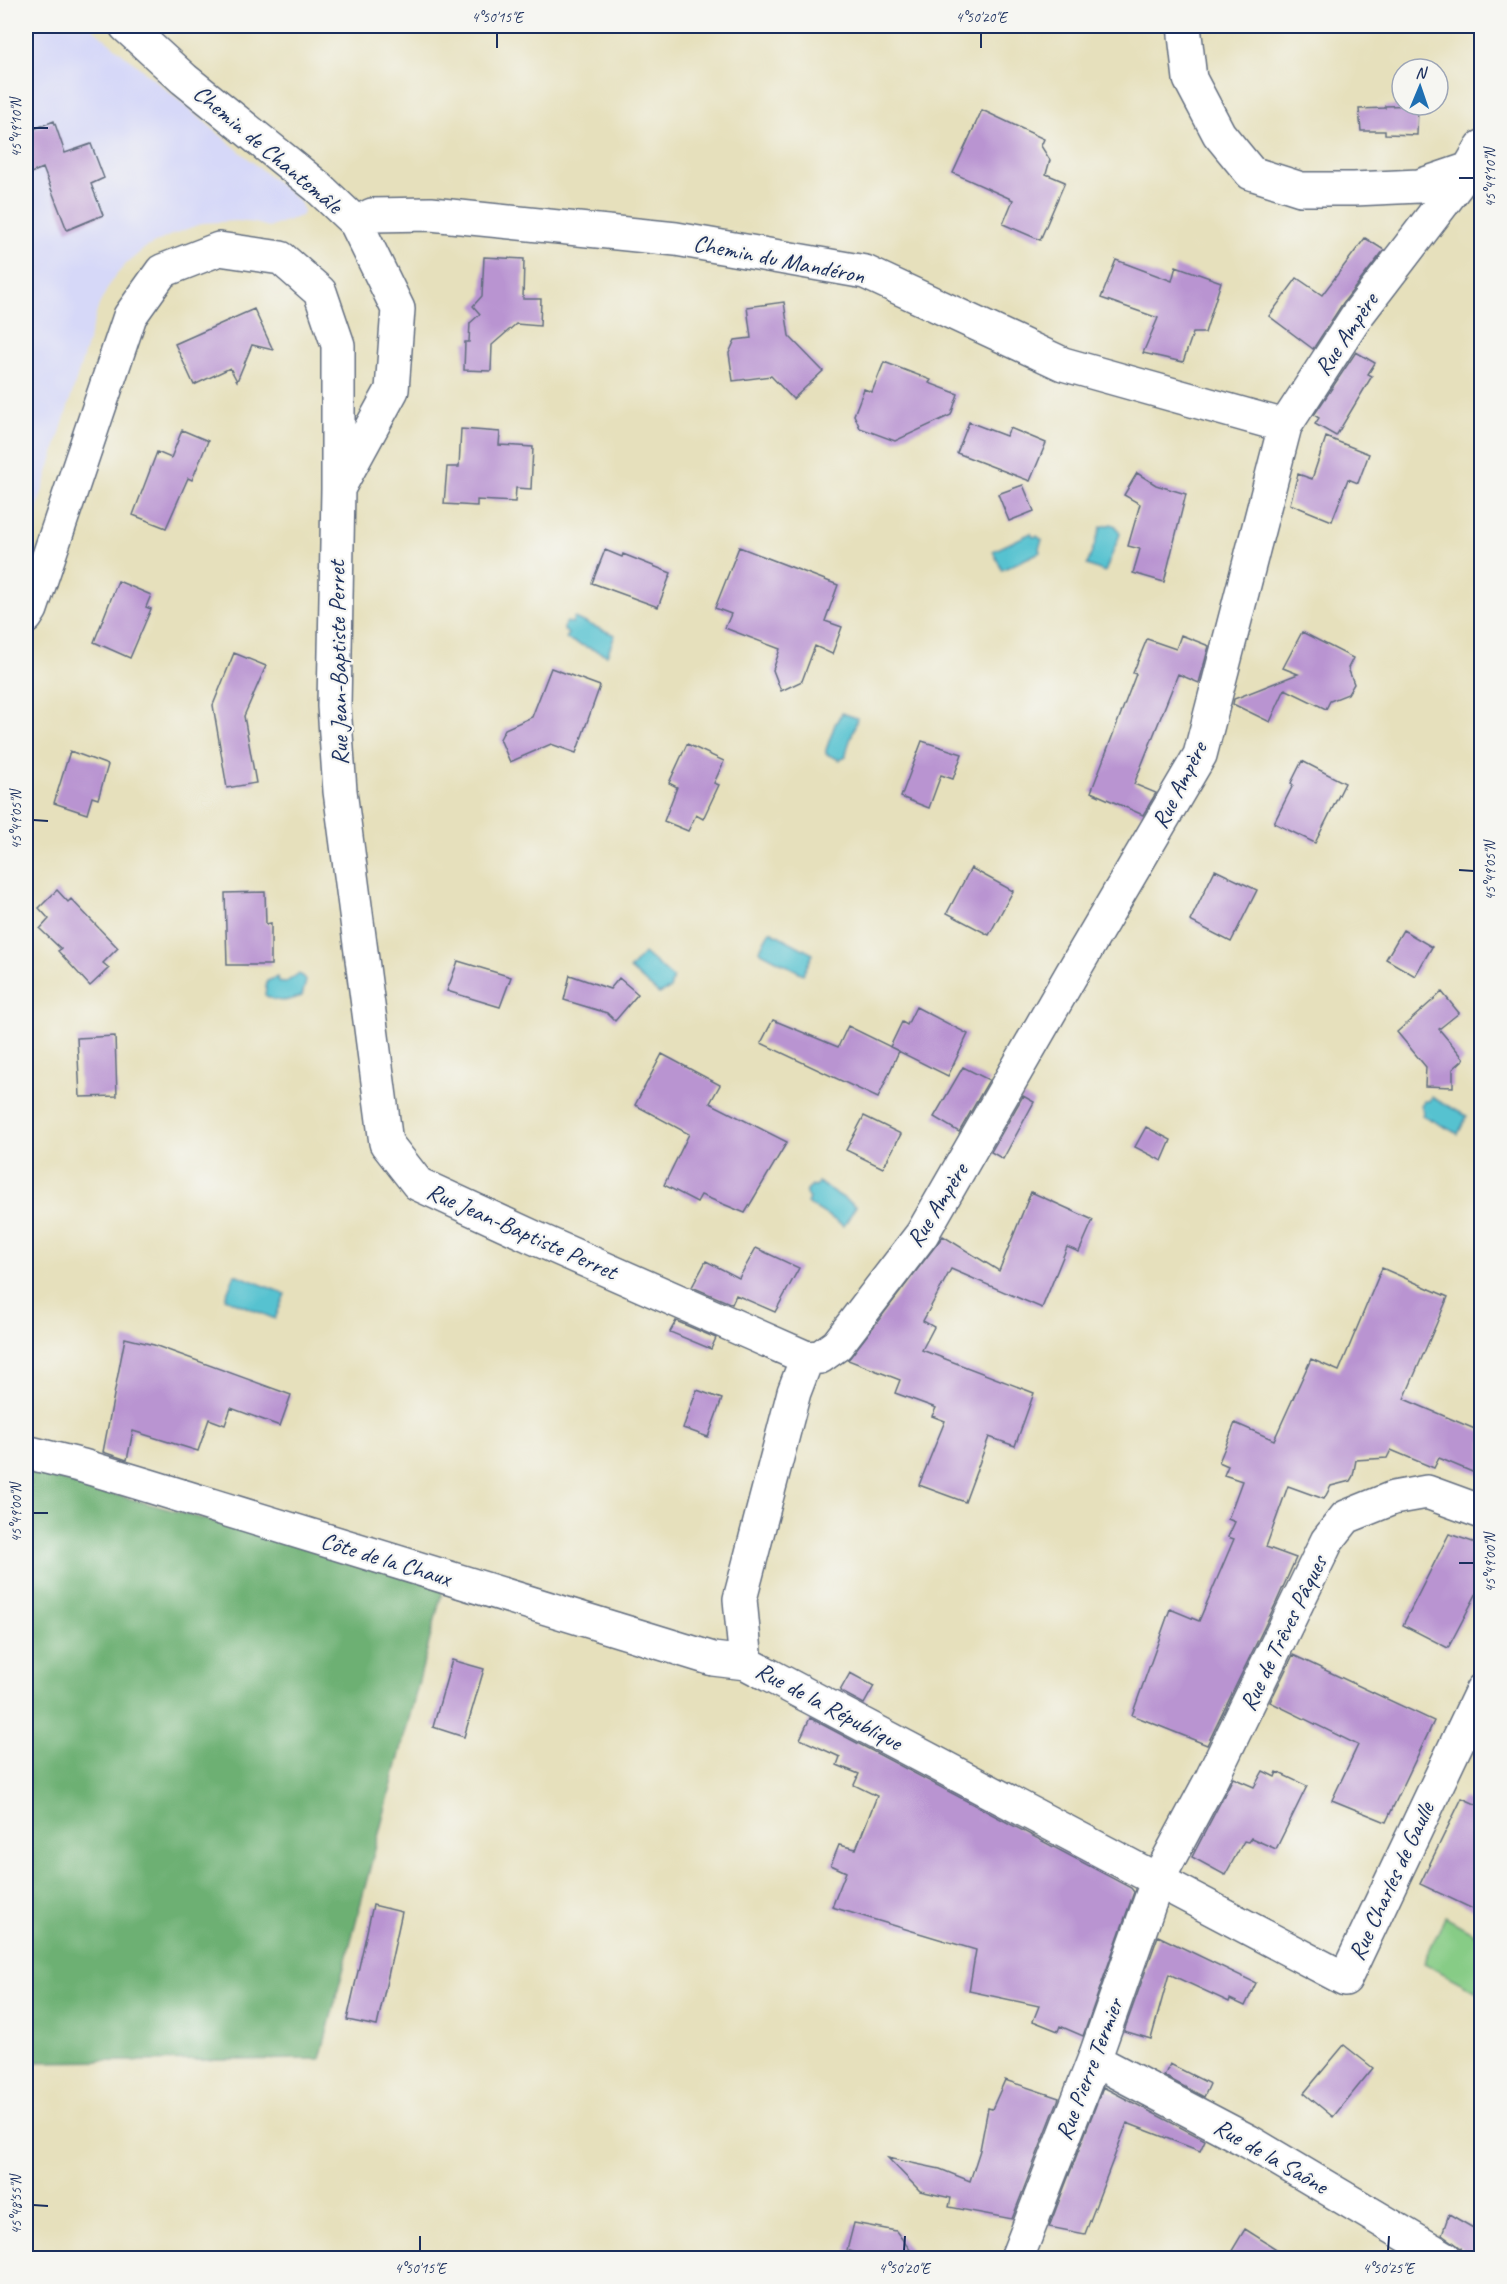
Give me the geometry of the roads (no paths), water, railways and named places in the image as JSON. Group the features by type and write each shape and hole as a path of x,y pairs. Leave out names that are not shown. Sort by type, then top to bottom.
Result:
{"street":[{"name":"Chemin de Chantemâle","path":"126,26 184,79 318,187 356,223 398,309 392,390 338,489"},
{"path":"1184,26 1190,79 1219,134 1251,173 1300,189 1354,189 1419,186 1477,165"},
{"name":"Rue Ampère","path":"807,1358 820,1357 837,1345 922,1234 1200,755 1285,426 1358,314 1477,165"},
{"name":"Chemin du Mandéron","path":"356,223 372,215 431,214 676,239 865,272 1063,364 1285,426"},
{"name":"Rue Jean-Baptiste Perret","path":"26,617 31,609 130,316 162,271 219,249 281,258 320,292 338,345 334,705 340,791 386,1143 418,1184 535,1239 807,1358"},
{"name":"Rue de la République","path":"807,1358 794,1392 740,1599 746,1663 1158,1879"},
{"name":"Côte de la Chaux","path":"26,1452 83,1466 713,1659 746,1663"},
{"name":"Rue de Trêves Pâques","path":"1158,1879 1212,1778 1327,1541 1346,1517 1393,1498 1427,1492 1482,1512"},
{"name":"Rue Charles de Gaulle","path":"1158,1879 1345,1979 1482,1690"},
{"name":"Rue Pierre Termier","path":"1017,2259 1094,2060 1158,1879"},
{"name":"Rue de la Saône","path":"1094,2060 1248,2141 1445,2259"}],"water":[{"path":"1111,524 1116,526 1120,534 1105,572 1087,565 1101,527"},
{"path":"1031,533 1033,537 1037,536 1042,540 1040,552 1002,570 993,551"},
{"path":"574,618 615,635 607,655 566,639 568,634 564,626 567,622 572,623"},
{"path":"842,713 857,718 846,757 840,760 826,754 826,750 835,724"},
{"path":"770,931 813,954 803,974 759,951"},
{"path":"644,953 673,978 670,989 659,994 630,969"},
{"path":"298,974 306,981 302,996 283,1001 274,1000 265,995 267,981 277,977 279,982 285,983"},
{"path":"1431,1097 1467,1116 1458,1134 1422,1115 1424,1112 1421,1105 1424,1101 1429,1101"},
{"path":"818,1182 856,1206 844,1226 807,1203 809,1199 806,1194 807,1190 811,1186 816,1187"},
{"path":"235,1274 285,1294 275,1319 225,1298"}]}
